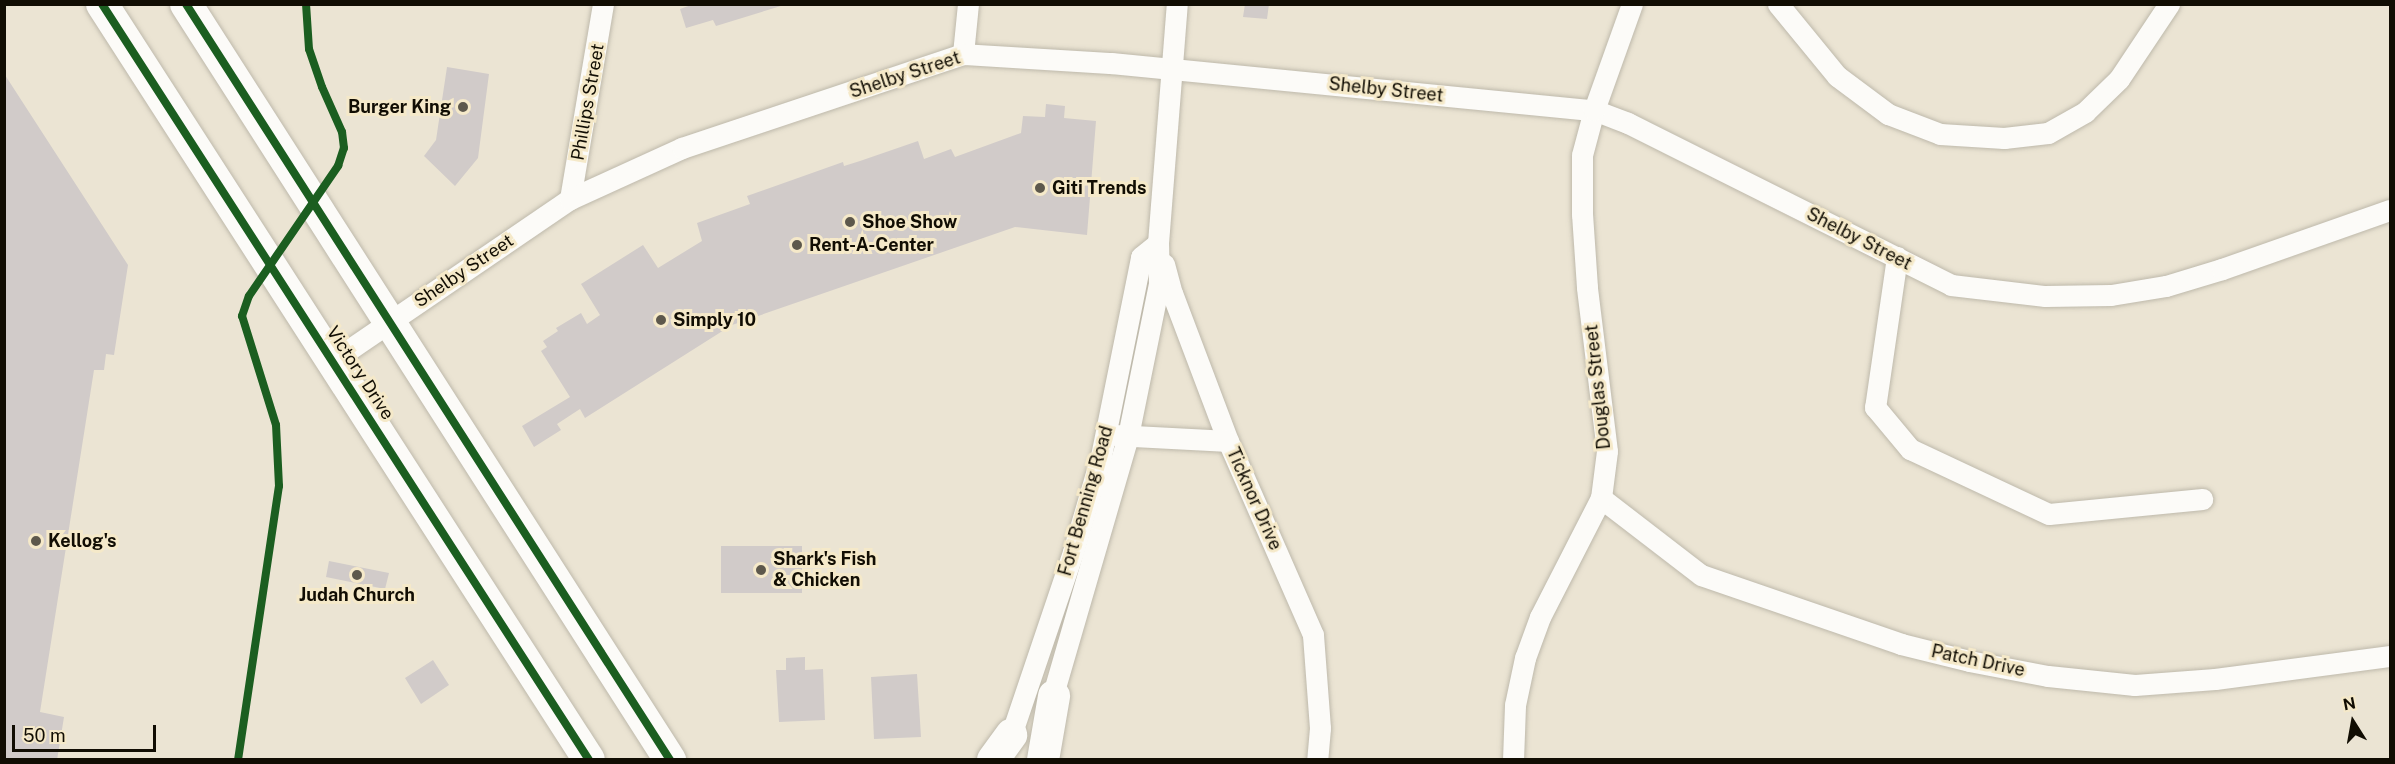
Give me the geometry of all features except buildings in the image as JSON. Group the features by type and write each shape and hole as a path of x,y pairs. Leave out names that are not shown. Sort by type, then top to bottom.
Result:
{"highway":[{"name":"Victory Drive","path":"102,4 334,360 589,759"},
{"path":"186,4 391,320 670,758"},
{"path":"1043,759 1054,696"}],"street":[{"name":"Phillips Street","path":"570,199 603,4"},
{"path":"963,54 968,4"},
{"name":"Fort Benning Road","path":"1030,759 1054,696 1128,436 1159,283 1158,243 1178,4"},
{"name":"Douglas Street","path":"1513,759 1515,705 1525,658 1540,616 1601,498 1607,451 1587,286 1582,214 1582,155 1594,110 1632,4"},
{"path":"1778,4 1837,76 1887,114 1940,134 2004,138 2048,133 2085,112 2119,79 2169,4"},
{"name":"Shelby Street","path":"334,360 570,199 682,148 963,54 1111,63 1594,110 1628,123 1951,285 2045,296 2110,295 2166,286 2222,269 2391,210"},
{"name":"Fort Benning Road","path":"1002,751 1073,552 1106,434 1141,257 1158,243"},
{"name":"Ticknor Drive","path":"1158,243 1172,293 1228,441 1313,635 1320,728 1317,759"},
{"path":"1897,257 1875,407 1910,449 2049,514 2202,500"},
{"path":"1106,434 1228,441"},
{"name":"Patch Drive","path":"1601,498 1701,575 1784,606 1901,644 1969,661 2048,676 2135,685 2215,679 2391,656"}],"cycle path":[{"path":"102,4 589,760"},
{"path":"186,4 670,760"},
{"path":"238,760 279,486 276,425 242,316 249,296 338,166 344,148 342,132 322,87 309,49 306,4"}],"place":[{"name":"Burger King","path":"463,107"},
{"name":"Giti Trends","path":"1040,188"},
{"name":"Shoe Show","path":"850,222"},
{"name":"Rent-A-Center","path":"797,245"},
{"name":"Simply 10","path":"661,320"},
{"name":"Kellog's","path":"36,541"},
{"name":"Shark's Fish & Chicken","path":"761,570"},
{"name":"Judah Church","path":"357,575"}]}
